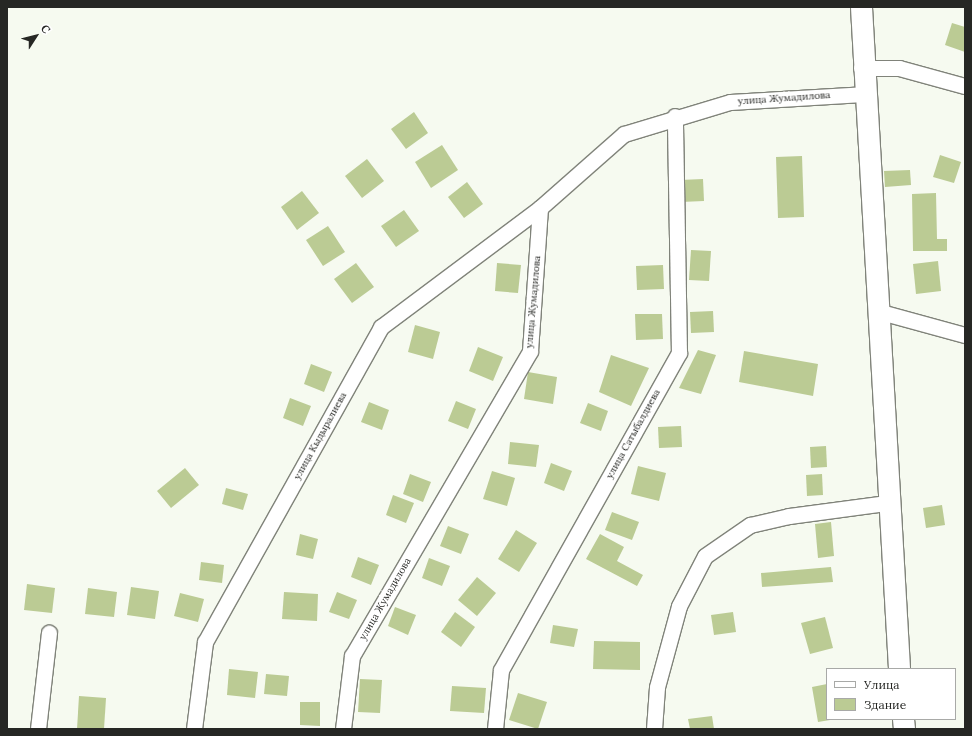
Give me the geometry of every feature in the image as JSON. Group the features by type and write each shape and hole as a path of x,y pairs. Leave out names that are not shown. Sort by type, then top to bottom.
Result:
{"main road":[{"path":"861,7 863,94 877,311 887,503 899,668"}],"street":[{"path":"862,68 899,68 965,86"},
{"name":"улица Жумадилова","path":"343,729 352,656 530,351 540,208 624,134 675,116 730,102 863,94"},
{"name":"улица Сатыбалдиева","path":"495,729 501,670 678,353 675,116"},
{"name":"улица Кыдыралиева","path":"194,729 205,642 381,327 540,208"},
{"path":"877,311 965,335"},
{"path":"654,729 657,687 679,606 705,556 750,525 789,516 887,503"},
{"path":"38,729 49,633"}],"building":[{"path":"952,23 965,27 965,52 945,45"},
{"path":"414,112 428,133 406,149 391,129"},
{"path":"442,145 458,170 431,188 415,162"},
{"path":"940,155 961,162 954,183 933,177"},
{"path":"802,156 804,217 778,218 776,157"},
{"path":"367,159 384,181 362,198 345,176"},
{"path":"910,170 911,185 885,187 884,171"},
{"path":"703,179 704,201 681,202 680,180"},
{"path":"467,182 483,204 464,218 448,197"},
{"path":"302,191 319,213 297,230 281,207"},
{"path":"936,193 937,239 947,239 947,251 913,251 912,194"},
{"path":"404,210 419,231 396,247 381,226"},
{"path":"328,226 345,252 323,266 306,240"},
{"path":"691,250 711,251 709,281 689,280"},
{"path":"938,261 941,291 916,294 913,264"},
{"path":"356,263 374,287 352,303 334,279"},
{"path":"497,263 521,265 518,293 495,291"},
{"path":"663,265 664,289 637,290 636,266"},
{"path":"713,311 714,332 691,333 690,312"},
{"path":"635,314 662,314 663,339 636,340"},
{"path":"415,325 440,332 433,359 408,352"},
{"path":"478,347 503,357 493,381 469,371"},
{"path":"698,350 716,355 701,394 679,388"},
{"path":"744,351 818,364 813,396 739,382"},
{"path":"611,355 649,368 631,406 599,392"},
{"path":"311,364 332,372 324,392 304,384"},
{"path":"528,372 557,377 553,404 524,399"},
{"path":"290,398 311,406 303,426 283,418"},
{"path":"456,401 476,409 468,429 448,421"},
{"path":"369,402 389,410 382,430 361,422"},
{"path":"588,403 608,411 601,431 580,423"},
{"path":"681,426 682,447 659,448 658,427"},
{"path":"510,442 539,445 536,467 508,464"},
{"path":"826,446 827,467 811,468 810,447"},
{"path":"551,463 572,471 564,491 544,483"},
{"path":"638,466 666,473 659,501 631,494"},
{"path":"185,468 199,485 171,508 157,491"},
{"path":"492,471 515,478 507,506 483,499"},
{"path":"410,474 431,482 423,502 403,494"},
{"path":"822,474 823,495 807,496 806,475"},
{"path":"226,488 248,494 243,510 222,504"},
{"path":"393,495 414,503 406,523 386,515"},
{"path":"942,505 945,525 926,528 923,508"},
{"path":"612,512 639,522 632,540 605,530"},
{"path":"831,522 834,556 818,558 815,524"},
{"path":"448,526 469,534 461,554 440,546"},
{"path":"516,530 537,543 519,572 498,559"},
{"path":"300,534 318,539 313,559 296,555"},
{"path":"600,534 624,547 617,561 643,575 637,586 586,559"},
{"path":"358,557 379,565 371,585 351,577"},
{"path":"429,558 450,566 442,586 422,578"},
{"path":"201,562 224,565 222,583 199,580"},
{"path":"831,567 833,582 762,587 761,573"},
{"path":"477,577 496,593 477,616 458,600"},
{"path":"27,584 55,588 52,613 24,610"},
{"path":"131,587 159,591 155,619 127,615"},
{"path":"88,588 117,592 114,617 85,614"},
{"path":"284,592 318,594 317,621 282,619"},
{"path":"337,592 357,600 349,619 329,612"},
{"path":"180,593 204,599 198,622 174,616"},
{"path":"395,607 416,615 408,635 388,626"},
{"path":"455,612 475,627 461,647 441,632"},
{"path":"733,612 736,632 714,635 711,615"},
{"path":"825,617 833,648 810,654 801,623"},
{"path":"553,625 578,629 574,647 550,643"},
{"path":"594,641 640,642 640,670 593,669"},
{"path":"229,669 258,672 255,698 227,695"},
{"path":"266,674 289,676 287,696 264,694"},
{"path":"360,679 382,680 380,713 358,712"},
{"path":"826,684 826,720 830,720 818,722 812,687"},
{"path":"452,686 486,688 484,713 450,711"},
{"path":"518,693 547,702 538,729 509,720"},
{"path":"79,696 106,698 104,729 77,729"},
{"path":"300,702 320,702 320,726 300,725"},
{"path":"712,716 714,729 690,729 688,719"}]}
